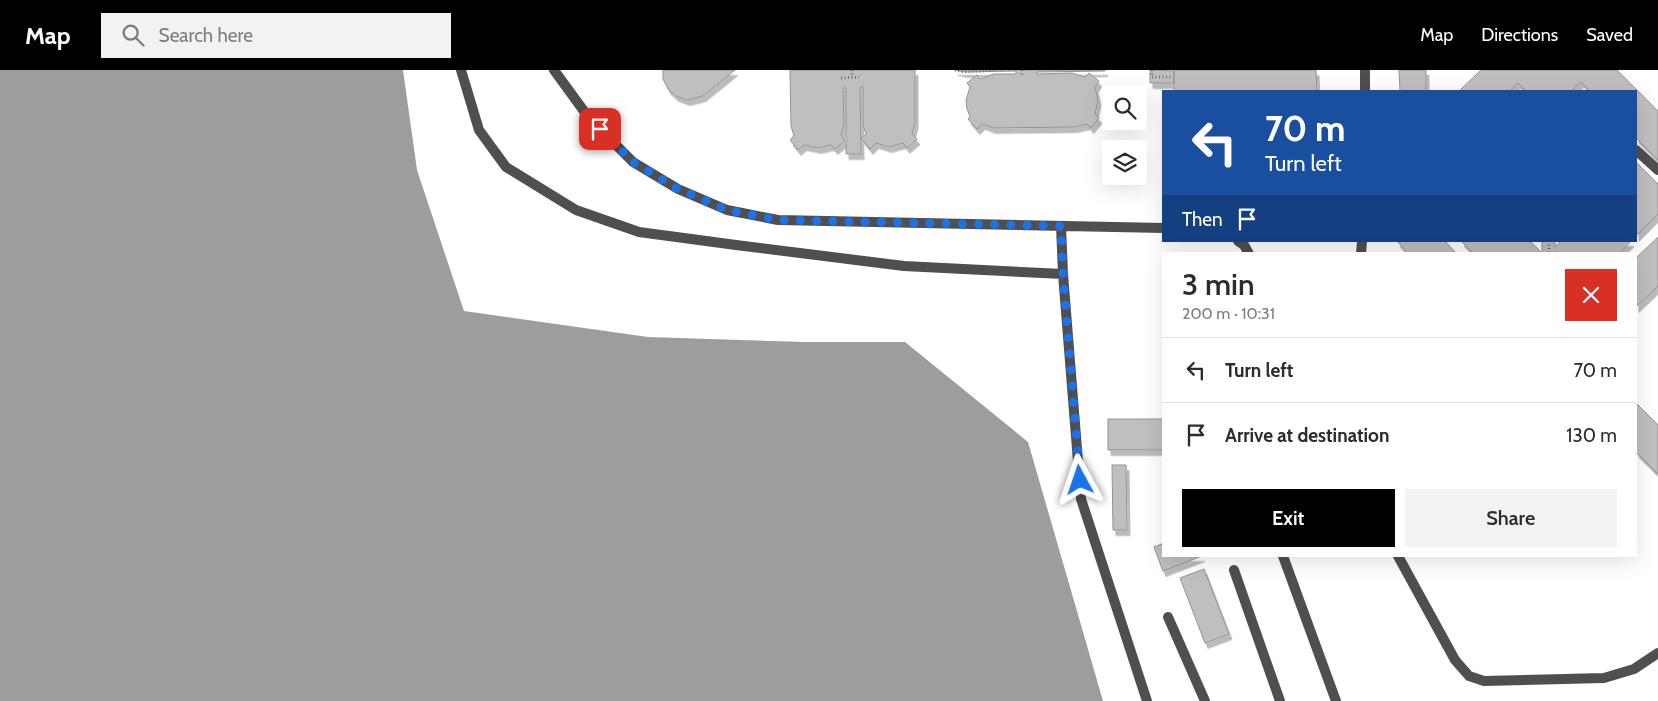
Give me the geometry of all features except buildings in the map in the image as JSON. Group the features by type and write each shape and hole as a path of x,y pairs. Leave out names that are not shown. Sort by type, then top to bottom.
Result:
{"lane":[{"path":"461,70 479,130 506,167 576,210 639,232 904,266 1063,274"},
{"path":"554,70 589,118 633,162 678,189 727,210 778,220 1162,228"},
{"path":"1365,70 1365,90"},
{"path":"1637,151 1658,170"},
{"path":"1061,226 1063,274 1081,499 1148,701"},
{"path":"1240,242 1244,245 1248,252"},
{"path":"1282,557 1336,701"},
{"path":"1399,557 1455,660 1469,676 1484,681 1604,678 1634,669 1658,653"},
{"path":"1234,570 1280,701"},
{"path":"1168,617 1205,701"}],"path":[{"path":"852,70 852,77"},
{"path":"955,70 963,72 996,70"},
{"path":"1022,70 1022,77"},
{"path":"1152,70 1152,77 1173,77"},
{"path":"840,78 860,77"}],"shaded area":[{"path":"0,70 403,70 417,170 464,311 648,337 805,342 905,342 1028,442 1103,701 0,701"}],"route":[{"path":"600,129 633,162 678,189 727,210 778,220 1061,226 1063,274 1080,480"}]}
